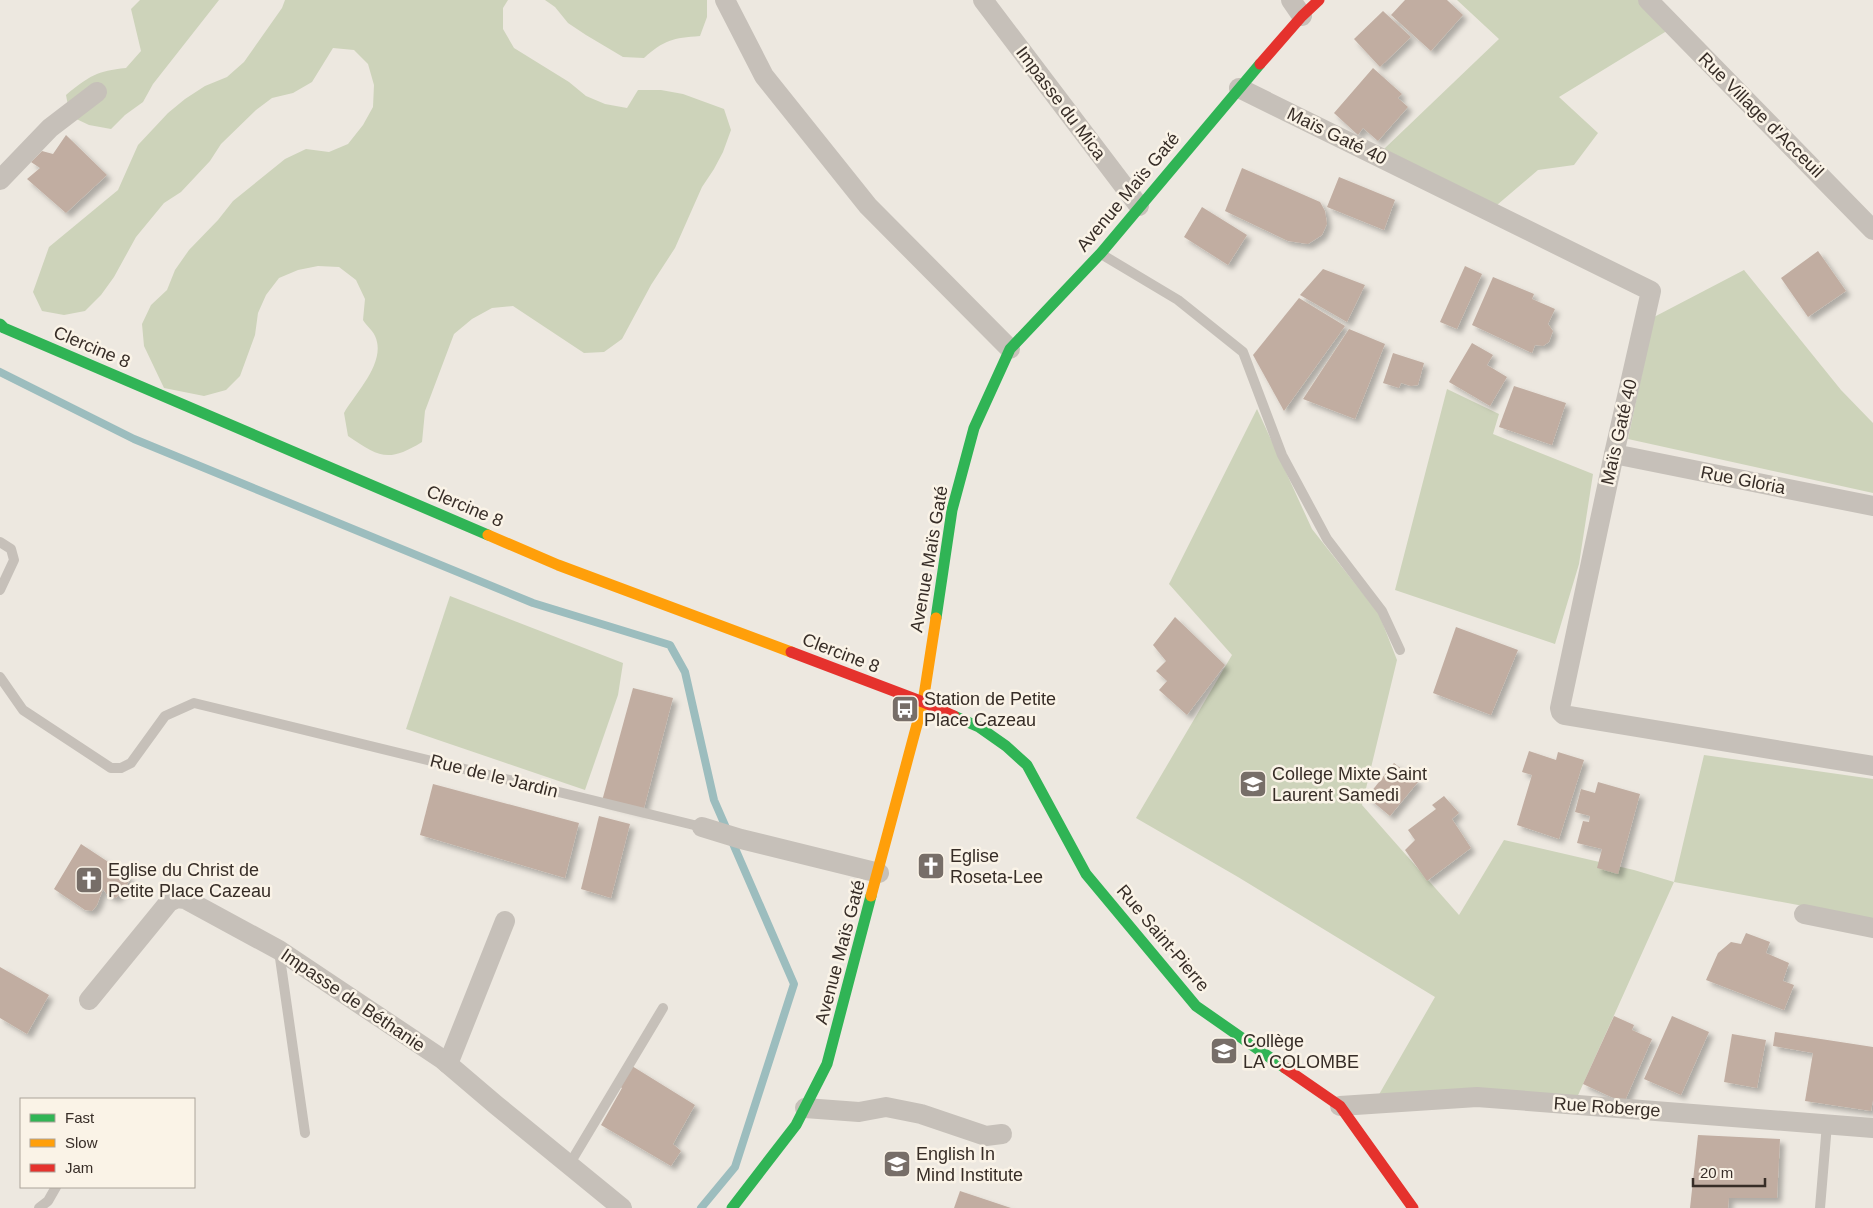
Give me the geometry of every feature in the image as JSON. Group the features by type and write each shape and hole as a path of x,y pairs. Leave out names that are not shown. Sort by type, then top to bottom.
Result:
{"street":[{"path":"725,0 764,76 868,206 1010,349"},
{"name":"Impasse du Mica","path":"983,0 1139,206"},
{"name":"Avenue Maïs Gaté","path":"732,1208 796,1125 827,1064 924,702 952,510 974,428 1010,349 1100,253 1239,88 1297,8 1319,0"},
{"name":"Rue Village d'Acceuil","path":"1648,0 1873,230"},
{"name":"Maïs Gaté 40","path":"1239,88 1652,291 1614,454 1560,708 1561,712 1564,715 1873,766"},
{"path":"0,180 50,128 96,92"},
{"name":"Clercine 8","path":"0,324 4,328 558,565 924,702"},
{"name":"Rue Gloria","path":"1614,454 1873,506"},
{"name":"Rue Saint-Pierre","path":"924,702 979,727 1006,746 1027,765 1086,874 1196,1006 1340,1106 1413,1208"},
{"name":"Rue de le Jardin","path":"702,827 741,839 879,874"},
{"name":"Impasse de Béthanie","path":"89,1000 169,902 177,898 185,899 279,950 448,1064 622,1208"},
{"path":"1804,914 1873,928"},
{"path":"448,1064 505,921"},
{"name":"Rue Roberge","path":"1340,1106 1477,1097 1873,1128"},
{"path":"805,1108 859,1112 886,1107 921,1114 986,1136 1002,1134"}],"lane":[{"path":"1100,253 1178,300 1243,352 1282,455 1326,539 1382,611 1400,650"},
{"path":"0,542 11,549 14,560 0,590"},
{"name":"Rue de le Jardin","path":"0,677 23,710 111,768 121,768 131,763 166,716 194,703 702,827"},
{"path":"279,950 305,1133"},
{"path":"569,1165 663,1008"},
{"path":"1820,1208 1827,1124"},
{"path":"39,1208 48,1201 55,1188"}],"green space":[{"path":"140,0 219,0 153,84 143,102 125,115 111,129 89,125 70,116 66,95 94,75 126,68 141,51 131,9"},
{"path":"285,0 508,0 503,8 503,29 514,48 569,82 586,96 605,104 627,108 638,90 661,90 683,94 724,109 731,130 723,152 702,187 675,248 651,285 622,339 604,352 584,353 513,306 492,308 472,319 454,334 425,411 422,442 400,453 384,455 368,449 348,436 344,413 374,366 377,356 378,346 375,336 363,320 365,299 356,280 339,267 318,266 298,270 279,278 266,295 258,313 255,335 240,376 226,390 204,396 164,388 144,346 142,324 151,305 167,290 175,270 189,250 218,220 233,201 285,159 306,149 329,152 348,144 363,125 373,107 374,85 368,64 354,50 333,48 312,82 293,93 272,98 256,110 221,144 210,161 181,192 164,203 136,237 114,277 101,295 85,311 64,315 42,311 33,292 49,247 118,190 138,145 168,113 205,86 227,77 244,62 282,8"},
{"path":"545,0 707,0 707,17 700,36 669,41 657,47 644,58 623,57 568,23 555,7"},
{"path":"1457,0 1639,0 1670,29 1559,97 1598,133 1574,165 1538,170 1497,205 1384,149 1499,39"},
{"path":"1744,270 1841,390 1873,423 1873,493 1628,439 1654,317"},
{"path":"1447,389 1499,414 1493,434 1593,474 1579,564 1555,644 1395,590"},
{"path":"1257,409 1312,529 1379,614 1397,660 1362,805 1459,915 1504,840 1634,870 1674,882 1575,1102 1377,1098 1435,997 1238,877 1136,818 1232,655 1169,584"},
{"path":"450,596 623,663 618,695 585,790 406,729"},
{"path":"1704,755 1873,779 1873,919 1674,882"}],"building":[{"path":"1405,0 1447,0 1463,15 1431,51 1391,15"},
{"path":"1383,11 1411,37 1380,67 1354,39"},
{"path":"1373,68 1402,94 1398,98 1408,107 1378,141 1363,128 1358,135 1334,113"},
{"path":"66,135 107,175 66,213 27,179 40,168 31,162 42,151 53,154"},
{"path":"1242,168 1320,202 1325,211 1327,224 1322,235 1308,244 1288,241 1225,211"},
{"path":"1339,177 1395,200 1384,230 1327,207"},
{"path":"1202,207 1247,235 1228,265 1184,237"},
{"path":"1818,251 1846,291 1808,317 1781,278"},
{"path":"1465,266 1482,274 1457,329 1440,322"},
{"path":"1323,269 1365,285 1347,322 1300,295"},
{"path":"1493,277 1534,294 1532,299 1555,309 1548,324 1553,331 1549,342 1543,346 1535,345 1532,353 1472,325"},
{"path":"1299,298 1345,326 1284,411 1253,355"},
{"path":"1349,329 1385,344 1355,419 1303,399"},
{"path":"1472,343 1493,355 1487,365 1507,377 1490,406 1449,382"},
{"path":"1393,353 1424,363 1418,385 1411,386 1401,383 1399,388 1383,383"},
{"path":"1514,386 1566,403 1552,445 1499,427"},
{"path":"1175,617 1225,665 1187,715 1159,690 1167,681 1156,671 1166,661 1153,645"},
{"path":"1456,627 1518,650 1491,715 1433,693"},
{"path":"633,688 673,698 643,812 602,801"},
{"path":"1529,751 1556,760 1558,752 1584,760 1559,839 1517,825 1532,775 1522,772"},
{"path":"1394,763 1418,782 1390,816 1367,797"},
{"path":"1598,782 1640,794 1618,874 1597,868 1602,849 1577,843 1583,821 1589,822 1590,816 1575,812 1581,789 1595,793"},
{"path":"433,784 579,823 565,878 420,835"},
{"path":"1444,796 1459,813 1452,819 1471,848 1427,881 1405,850 1415,840 1408,830 1436,809 1432,805"},
{"path":"599,816 630,824 611,898 581,889"},
{"path":"81,844 128,875 129,881 116,898 108,896 103,889 97,905 92,911 85,910 54,889"},
{"path":"1746,933 1770,942 1766,953 1789,963 1783,981 1794,985 1784,1010 1706,980 1718,953 1731,942 1741,944"},
{"path":"0,967 49,995 27,1034 0,1018"},
{"path":"1614,1016 1634,1025 1632,1030 1652,1039 1624,1103 1583,1084"},
{"path":"1672,1016 1709,1032 1681,1095 1644,1079"},
{"path":"1775,1032 1873,1047 1873,1100 1871,1111 1805,1101 1813,1053 1773,1046"},
{"path":"1732,1034 1766,1040 1757,1088 1724,1082"},
{"path":"632,1066 695,1105 673,1144 681,1151 671,1166 601,1125 622,1088 619,1086"},
{"path":"1698,1135 1780,1139 1777,1198 1729,1198 1728,1208 1690,1208"},
{"path":"960,1191 1011,1208 954,1208"}],"waterway":[{"path":"0,372 134,439 533,603 670,645 685,672 714,800 794,984 735,1167 701,1208"}],"traffic: fast":[{"path":"936,618 952,510 974,428 1010,349 1101,253 1260,64"},
{"path":"0,324 4,328 488,535"},
{"path":"954,716 979,727 1006,746 1027,765 1086,874 1196,1006 1285,1068"},
{"path":"732,1208 796,1125 827,1064 871,896"}],"traffic: slow":[{"path":"488,535 558,565 791,652"},
{"path":"871,896 923,702 936,618"}],"traffic: jam":[{"path":"1260,64 1302,16 1319,0"},
{"path":"791,652 923,702 954,716"},
{"path":"1285,1068 1340,1106 1413,1208"}],"place":[{"name":"Station de Petite Place Cazeau","path":"905,709"},
{"name":"College Mixte Saint Laurent Samedi","path":"1253,784"},
{"name":"Eglise Roseta-Lee","path":"931,866"},
{"name":"Eglise du Christ de Petite Place Cazeau","path":"89,880"},
{"name":"Collège LA COLOMBE","path":"1224,1051"},
{"name":"English In Mind Institute","path":"897,1164"}]}
